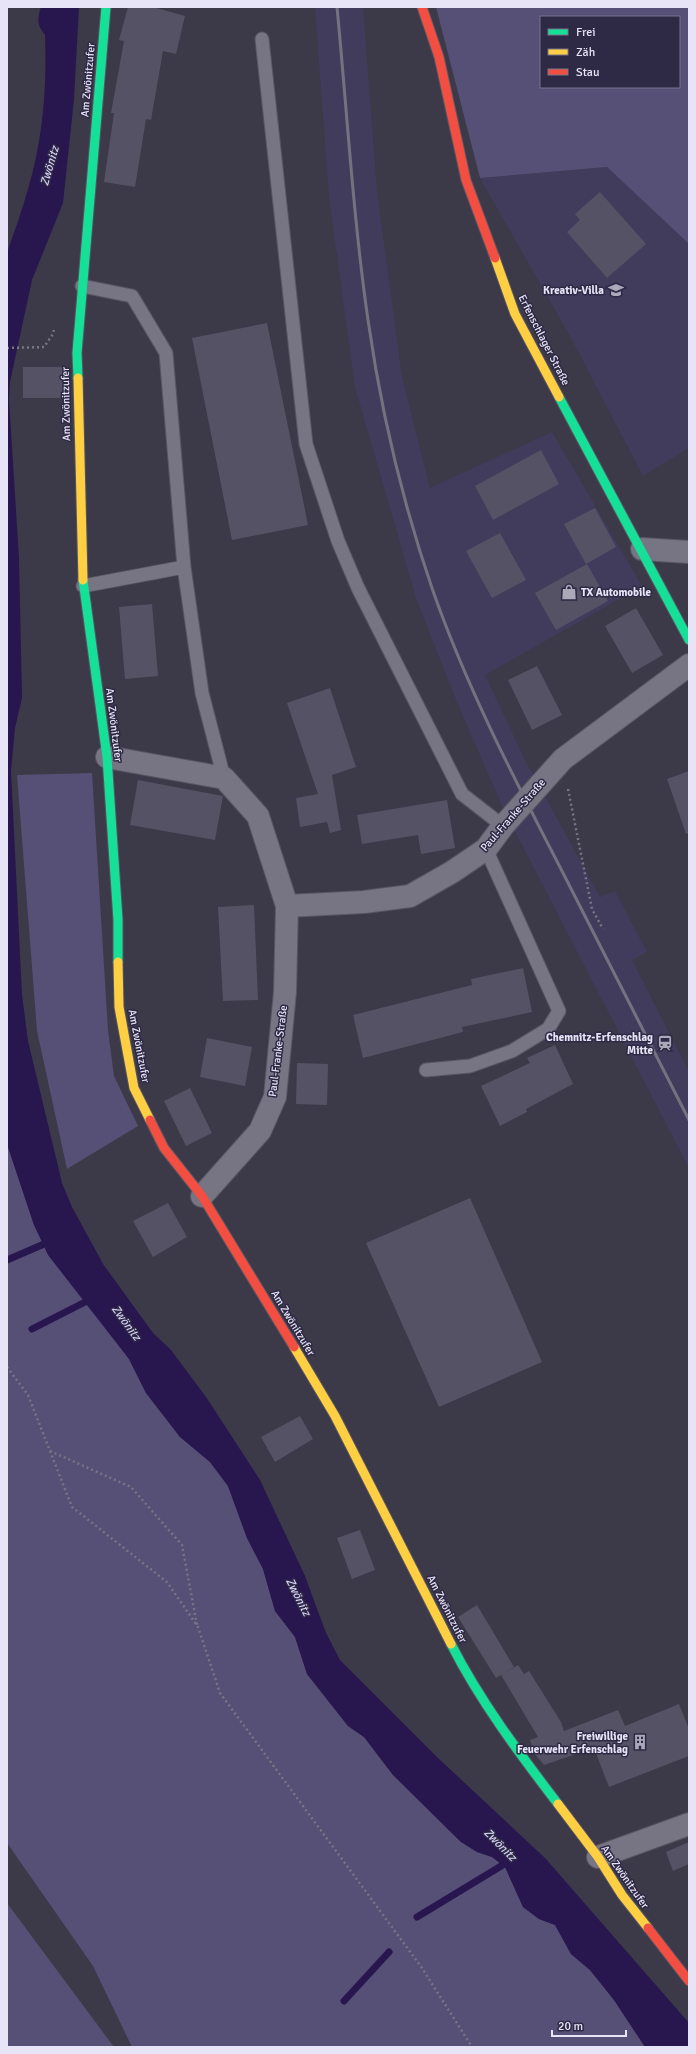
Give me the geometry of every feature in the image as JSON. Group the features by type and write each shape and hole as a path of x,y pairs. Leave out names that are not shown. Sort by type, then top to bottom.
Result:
{"street":[{"name":"Am Zwönitzufer","path":"106,7 77,353 83,586 107,758 118,920 119,1007 134,1088 164,1148 202,1196 335,1416 465,1672 517,1750 598,1857 622,1895 689,1981"},
{"name":"Erfenschlager Straße","path":"422,7 439,56 466,180 515,314 642,549 689,640"},
{"path":"642,549 689,552"},
{"name":"Paul-Franke-Straße","path":"287,906 364,902 410,896 452,872 486,849 503,826 563,759 689,665"},
{"path":"107,758 224,778"},
{"name":"Paul-Franke-Straße","path":"202,1196 260,1132 274,1097 285,992 287,906 258,816 224,778"},
{"path":"598,1857 689,1824"}],"lane":[{"path":"262,39 306,444 338,541 358,588 462,794 503,826"},
{"path":"82,286 132,296 166,353 184,567 202,693 224,778"},
{"path":"83,586 184,567"},
{"path":"426,1070 470,1066 512,1050 548,1029 559,1011 486,849"}],"path":[{"path":"7,348 26,349"},
{"path":"563,759 592,909 603,929"},
{"path":"7,1367 28,1396 72,1507 167,1582 198,1627"},
{"path":"50,1451 131,1487 182,1545 198,1627 220,1693 422,1968 472,2047"}],"shaded area":[{"path":"315,7 363,7 377,192 402,377 430,488 552,432 642,586 485,675 525,760 600,897 615,891 647,952 632,960 689,1072 689,1168 504,810 456,700 416,598 355,387 329,197"},
{"path":"436,7 689,7 689,244 607,167 480,178"},
{"name":"Kreativ-Villa","path":"607,167 689,244 689,448 643,476 570,336 480,178"},
{"path":"92,773 108,1030 114,1076 138,1126 67,1169 37,1031 17,775"},
{"path":"7,1144 34,1225 129,1359 146,1393 180,1437 210,1462 228,1486 247,1538 263,1569 275,1611 295,1637 307,1674 348,1726 364,1737 393,1775 461,1842 477,1852 492,1857 505,1867 523,1907 539,1919 555,1925 571,1954 590,1970 614,2000 645,2047 132,2047 93,1966 7,1843"},
{"path":"7,1903 114,2047 7,2047"}],"water":[{"name":"Zwönitz","path":"41,7 79,7 74,99 63,203 32,280 10,382 9,400 19,558 22,698 15,728 11,771 22,995 28,1041 62,1183 72,1207 103,1264 153,1333 171,1350 206,1397 260,1480 305,1576 326,1633 340,1660 438,1758 545,1858 689,2023 689,2047 645,2047 614,2000 590,1970 571,1954 555,1925 539,1919 523,1907 505,1867 492,1857 477,1852 461,1842 393,1775 364,1737 348,1726 307,1674 295,1637 275,1611 263,1569 247,1538 228,1486 210,1462 180,1437 146,1393 129,1359 48,1255 34,1225 7,1144 7,253 21,213 33,170 43,113 45,35 38,22"}],"building":[{"path":"128,7 153,7 185,16 176,54 163,51 151,120 146,119 135,187 104,182 114,113 111,113 124,41 119,40"},
{"path":"600,192 646,244 607,278 567,232 580,220 575,214"},
{"path":"267,323 308,525 232,540 192,338"},
{"path":"23,367 65,367 66,398 23,398"},
{"path":"541,450 559,484 493,520 475,486"},
{"path":"595,508 616,547 586,564 564,524"},
{"path":"500,533 526,580 492,598 466,551"},
{"path":"587,564 608,601 556,630 535,593"},
{"path":"152,604 158,676 125,679 119,607"},
{"path":"636,608 663,655 632,673 605,626"},
{"path":"537,666 562,715 532,730 508,680"},
{"path":"330,688 356,767 332,775 341,830 330,833 327,822 300,827 296,798 318,794 287,703"},
{"path":"689,771 689,833 686,834 667,779"},
{"path":"138,780 223,796 215,840 130,825"},
{"path":"447,800 455,848 421,854 418,835 362,844 357,815"},
{"path":"254,905 258,1000 223,1001 218,907"},
{"path":"523,968 532,1012 462,1027 463,1032 363,1058 353,1015 472,985 471,979"},
{"path":"207,1038 252,1047 245,1086 200,1077"},
{"path":"555,1045 573,1084 526,1109 527,1112 500,1126 481,1086 530,1063 527,1058"},
{"path":"297,1063 328,1064 327,1105 296,1104"},
{"path":"190,1088 212,1133 186,1146 164,1101"},
{"path":"470,1198 542,1362 439,1407 366,1243"},
{"path":"168,1203 187,1237 153,1257 133,1221"},
{"path":"300,1416 313,1439 275,1462 261,1437"},
{"path":"360,1530 375,1570 352,1579 337,1538"},
{"path":"477,1605 514,1667 496,1678 458,1617"},
{"name":"Freiwillige Feuerwehr Erfenschlag","path":"518,1665 524,1674 529,1671 561,1722 564,1731 618,1710 625,1726 679,1704 689,1729 689,1756 609,1787 594,1748 544,1765 534,1753 530,1740 538,1737 501,1675"},
{"path":"689,1842 689,1864 673,1871 666,1852"}],"waterway":[{"path":"7,1260 51,1241"},
{"path":"32,1329 93,1298"},
{"name":"Zwönitz","path":"417,1917 511,1860"},
{"path":"344,2001 389,1952"}],"railway":[{"path":"337,7 354,203 373,354 394,457 422,558 446,627 476,698 527,802 689,1120"}],"traffic: fast":[{"path":"78,378 77,353 106,7"},
{"path":"559,397 689,640"},
{"path":"83,580 107,757 118,920 118,962"},
{"path":"451,1644 487,1706 558,1804"}],"traffic: slow":[{"path":"495,258 515,314 559,397"},
{"path":"78,378 83,580"},
{"path":"118,962 119,1007 134,1088 150,1120"},
{"path":"294,1347 335,1416 451,1644"},
{"path":"558,1804 598,1857 622,1895 648,1928"}],"traffic: jam":[{"path":"422,7 439,57 466,180 495,258"},
{"path":"150,1120 164,1148 202,1196 294,1347"},
{"path":"648,1928 689,1981"}],"place":[{"name":"Kreativ-Villa","path":"616,290"},
{"name":"TX Automobile","path":"569,592"},
{"name":"Chemnitz-Erfenschlag Mitte","path":"665,1043"},
{"name":"Freiwillige Feuerwehr Erfenschlag","path":"640,1742"}]}
